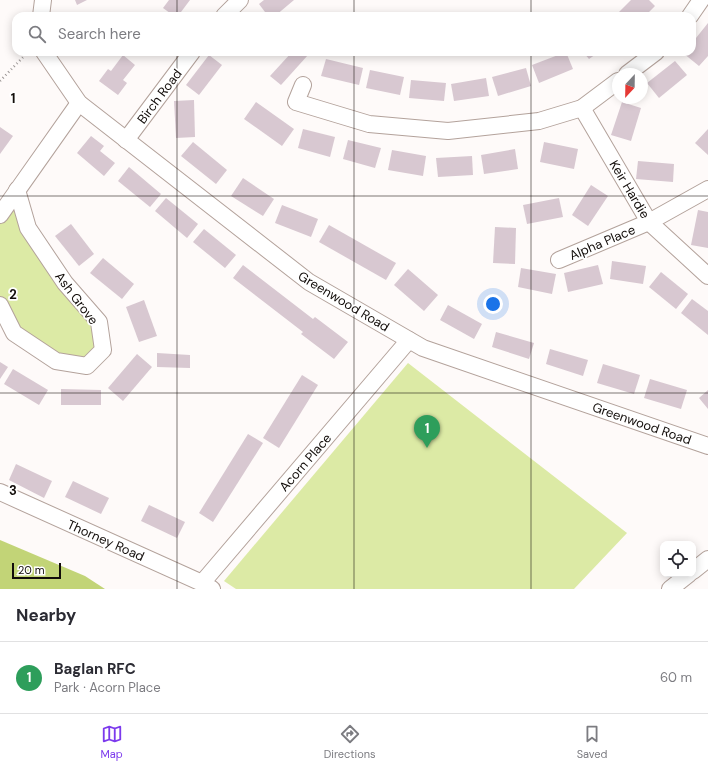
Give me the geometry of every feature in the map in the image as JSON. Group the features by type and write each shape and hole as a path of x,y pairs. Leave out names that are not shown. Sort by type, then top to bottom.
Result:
{"street":[{"path":"42,12 43,0"},
{"path":"228,12 240,0"},
{"path":"693,12 701,0"},
{"name":"Greenwood Road","path":"47,56 79,103 309,282 423,348 708,446"},
{"name":"Birch Road","path":"126,140 189,56"},
{"path":"635,68 651,56"},
{"path":"303,85 296,102 369,124 448,131 539,121 582,108 612,86"},
{"path":"0,215 79,103"},
{"name":"Keir Hardie","path":"582,108 649,222 708,276"},
{"name":"Alpha Place","path":"559,260 649,222 708,189"},
{"name":"Ash Grove","path":"0,305 14,332 56,361 87,366 103,350 99,322 64,283 28,228 17,190"},
{"name":"Acorn Place","path":"207,586 409,340"},
{"name":"Thorney Road","path":"0,492 207,586"},
{"path":"696,569 708,559"},
{"path":"670,589 685,577"}],"path":[{"path":"0,81 24,56"}],"green space":[{"path":"17,190 28,228 99,322 103,350 87,366 14,333 0,305 0,215"},
{"path":"408,363 627,533 574,589 236,589 224,581"},
{"path":"0,540 85,576 105,589 0,589"}],"building":[{"path":"75,0 87,0 77,5"},
{"path":"169,0 190,0 181,12 168,12 163,8"},
{"path":"264,0 294,0 280,12 265,12 259,4"},
{"path":"631,0 649,0 655,6 649,12 619,12"},
{"path":"708,23 708,56 699,66 687,56 696,56 696,38"},
{"path":"122,56 135,65 123,80 127,83 118,95 99,81 108,69 111,71"},
{"path":"208,56 222,65 199,95 186,85"},
{"path":"288,56 307,56 281,85 270,76"},
{"path":"556,56 568,56 573,69 539,83 532,65"},
{"path":"586,56 593,56 589,59"},
{"path":"326,59 363,68 359,85 321,76"},
{"path":"675,61 687,75 659,98 648,82"},
{"path":"526,68 531,86 498,96 492,77"},
{"path":"370,70 404,77 400,95 366,88"},
{"path":"486,78 489,96 454,101 451,84"},
{"path":"411,80 446,83 444,101 409,98"},
{"path":"194,100 195,137 176,138 174,101"},
{"path":"256,102 294,129 282,146 244,119"},
{"path":"621,104 628,104 641,108 631,141 611,135"},
{"path":"0,127 13,136 0,154"},
{"path":"303,129 335,137 330,157 298,148"},
{"path":"708,129 708,155 695,143"},
{"path":"91,136 104,146 100,151 115,163 104,176 77,153"},
{"path":"348,140 381,148 375,168 343,159"},
{"path":"193,142 227,170 216,184 181,156"},
{"path":"544,142 578,149 574,169 540,162"},
{"path":"515,149 518,169 484,174 481,155"},
{"path":"392,150 426,156 423,176 388,170"},
{"path":"472,156 473,175 438,177 436,158"},
{"path":"638,161 674,164 673,182 636,179"},
{"path":"129,167 161,194 150,207 118,181"},
{"path":"243,178 274,199 263,216 231,196"},
{"path":"591,185 608,196 588,226 572,215"},
{"path":"166,198 198,224 187,238 155,211"},
{"path":"559,198 563,217 527,224 523,205"},
{"path":"282,205 318,219 311,237 275,223"},
{"path":"698,210 708,212 708,248 691,245"},
{"path":"71,224 94,254 79,266 55,236"},
{"path":"329,225 396,263 386,280 319,242"},
{"path":"495,227 516,228 515,264 493,263"},
{"path":"204,229 236,255 225,268 193,242"},
{"path":"103,258 134,284 122,299 90,273"},
{"path":"612,261 646,266 643,284 610,279"},
{"path":"243,265 313,319 315,317 348,342 334,359 301,334 303,332 233,278"},
{"path":"598,265 603,284 568,292 564,273"},
{"path":"521,268 556,274 552,294 518,287"},
{"path":"408,269 438,295 424,311 394,285"},
{"path":"661,272 688,294 676,309 649,287"},
{"path":"692,299 708,311 708,335 681,313"},
{"path":"144,300 157,336 139,342 126,307"},
{"path":"448,305 482,324 474,339 440,320"},
{"path":"496,332 534,343 529,359 492,347"},
{"path":"550,349 588,360 583,376 546,364"},
{"path":"157,353 190,355 190,368 157,367"},
{"path":"137,354 152,367 123,401 108,388"},
{"path":"0,362 8,367 0,379"},
{"path":"603,364 640,375 634,394 597,383"},
{"path":"13,369 48,390 39,405 4,384"},
{"path":"302,375 318,385 279,448 263,438"},
{"path":"650,379 687,390 681,409 644,398"},
{"path":"61,389 101,390 101,405 61,405"},
{"path":"708,390 708,409 699,398"},
{"path":"248,434 263,443 213,522 199,513"},
{"path":"16,464 52,481 44,498 9,480"},
{"path":"73,481 109,498 101,514 65,497"},
{"path":"149,505 185,522 177,538 141,521"}],"place":[{"name":"Baglan RFC","path":"427,448"}]}
